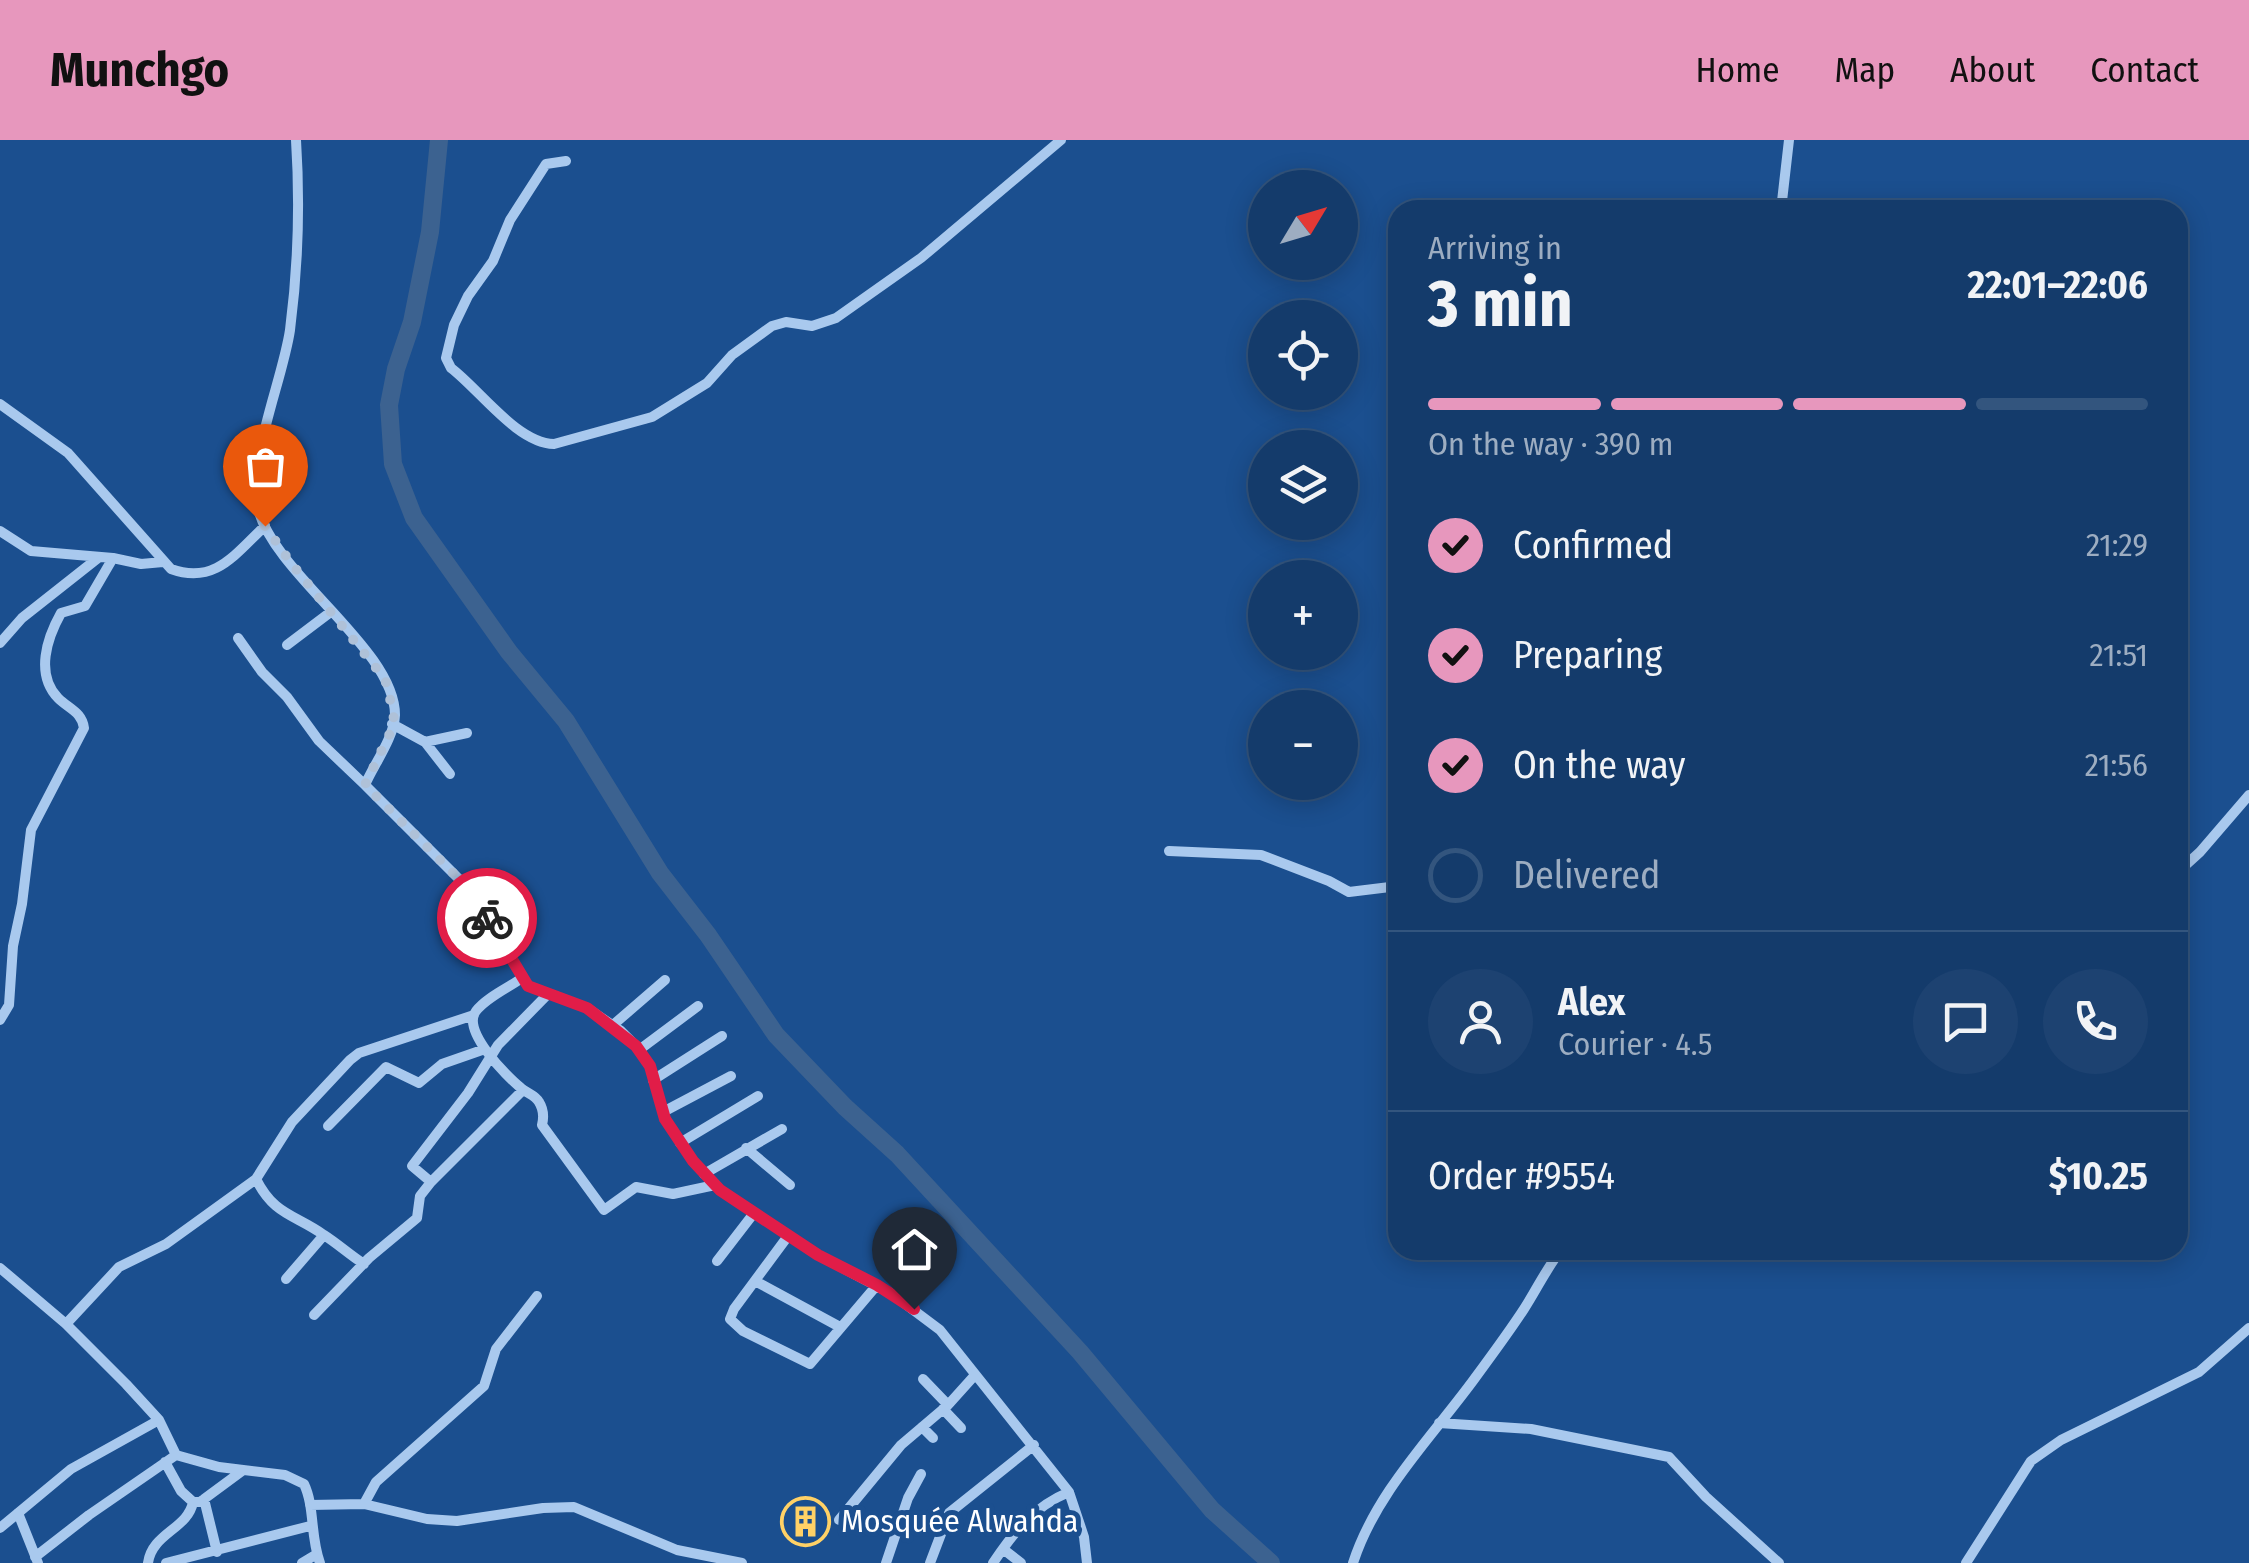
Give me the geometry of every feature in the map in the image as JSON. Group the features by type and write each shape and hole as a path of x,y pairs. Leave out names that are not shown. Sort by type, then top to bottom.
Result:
{"street":[{"path":"296,140 290,329 282,377 262,444 257,506 265,526 291,563 380,670 394,715 365,785"},
{"path":"566,161 546,164 520,204 493,261 468,296 454,325 446,358 451,368 518,429 542,444 652,417 707,383 732,355 772,326 786,322 812,326 836,318 921,258 1062,140"},
{"path":"1782,200 1789,140"},
{"path":"0,404 68,453 171,569 193,575 213,571 265,526"},
{"path":"0,531 24,549 141,564 163,562"},
{"path":"0,644 22,618 99,557"},
{"path":"0,1020 8,1005 12,946 32,830 84,728 80,715 50,687 44,672 46,652 61,613 84,606 113,558"},
{"path":"287,645 332,611"},
{"path":"238,638 262,672 287,697 309,731 468,888 528,986 587,1008 640,1050 650,1066 663,1112 680,1143 715,1185 788,1236 877,1285 940,1330 1068,1492 1084,1536 1088,1563"},
{"path":"392,724 425,742 450,774"},
{"path":"425,742 467,733"},
{"path":"2188,863 2249,795"},
{"path":"1169,851 1261,856 1348,892 1388,887"},
{"path":"522,978 482,1005 474,1015 476,1036 522,1090 538,1098 544,1112 542,1126 604,1210 636,1187 673,1194 715,1185"},
{"path":"613,1025 665,980"},
{"path":"431,1182 412,1166 489,1053 547,995"},
{"path":"640,1050 698,1006"},
{"path":"66,1324 119,1268 166,1244 256,1179 292,1122 359,1053 474,1015"},
{"path":"654,1080 722,1036"},
{"path":"328,1126 386,1067 420,1083 442,1064 489,1053"},
{"path":"663,1112 731,1076"},
{"path":"314,1315 417,1218 418,1200 431,1182 522,1090"},
{"path":"680,1143 758,1096"},
{"path":"704,1174 782,1129"},
{"path":"746,1148 790,1186"},
{"path":"256,1179 277,1210 324,1235 364,1264"},
{"path":"717,1262 754,1213"},
{"path":"286,1279 324,1235"},
{"path":"788,1236 734,1310 732,1322 806,1364 815,1360 877,1285"},
{"path":"1353,1563 1380,1505 1526,1306 1552,1260"},
{"path":"0,1268 66,1324 158,1420 181,1491 198,1500 216,1552"},
{"path":"755,1282 840,1327"},
{"path":"364,1504 376,1482 484,1386 496,1349 537,1296"},
{"path":"1966,1563 2030,1461 2061,1440 2200,1372 2249,1328"},
{"path":"838,1520 902,1445 946,1407 976,1374"},
{"path":"923,1380 962,1428"},
{"path":"0,1528 71,1469 158,1420"},
{"path":"1439,1423 1532,1430 1669,1457 1706,1497 1779,1563"},
{"path":"922,1427 933,1438"},
{"path":"930,1563 948,1514 1034,1445"},
{"path":"18,1513 37,1560 170,1459 297,1478 306,1486 318,1559 302,1563"},
{"path":"148,1563 151,1549 191,1513 198,1500 243,1471"},
{"path":"886,1563 908,1498 921,1474"},
{"path":"993,1563 1035,1510 1068,1492"},
{"path":"310,1505 364,1504 428,1519 456,1520 574,1507 677,1550 742,1563"},
{"path":"166,1563 310,1526"},
{"path":"1003,1549 1021,1563"}],"waterway":[{"path":"439,140 430,232 412,322 389,405 393,464 414,518 509,652 566,721 660,873 776,1035 897,1154 1080,1352 1212,1510 1271,1563"}],"way so far":[{"path":"265,526 385,679 394,715 391,731 365,785 465,885 487,918"}],"place":[{"name":"Mosquée Alwahda","path":"806,1521"}],"route":[{"path":"487,918 528,986 587,1008 636,1046 650,1066 665,1119 693,1161 720,1190 818,1255 914,1309"}]}
